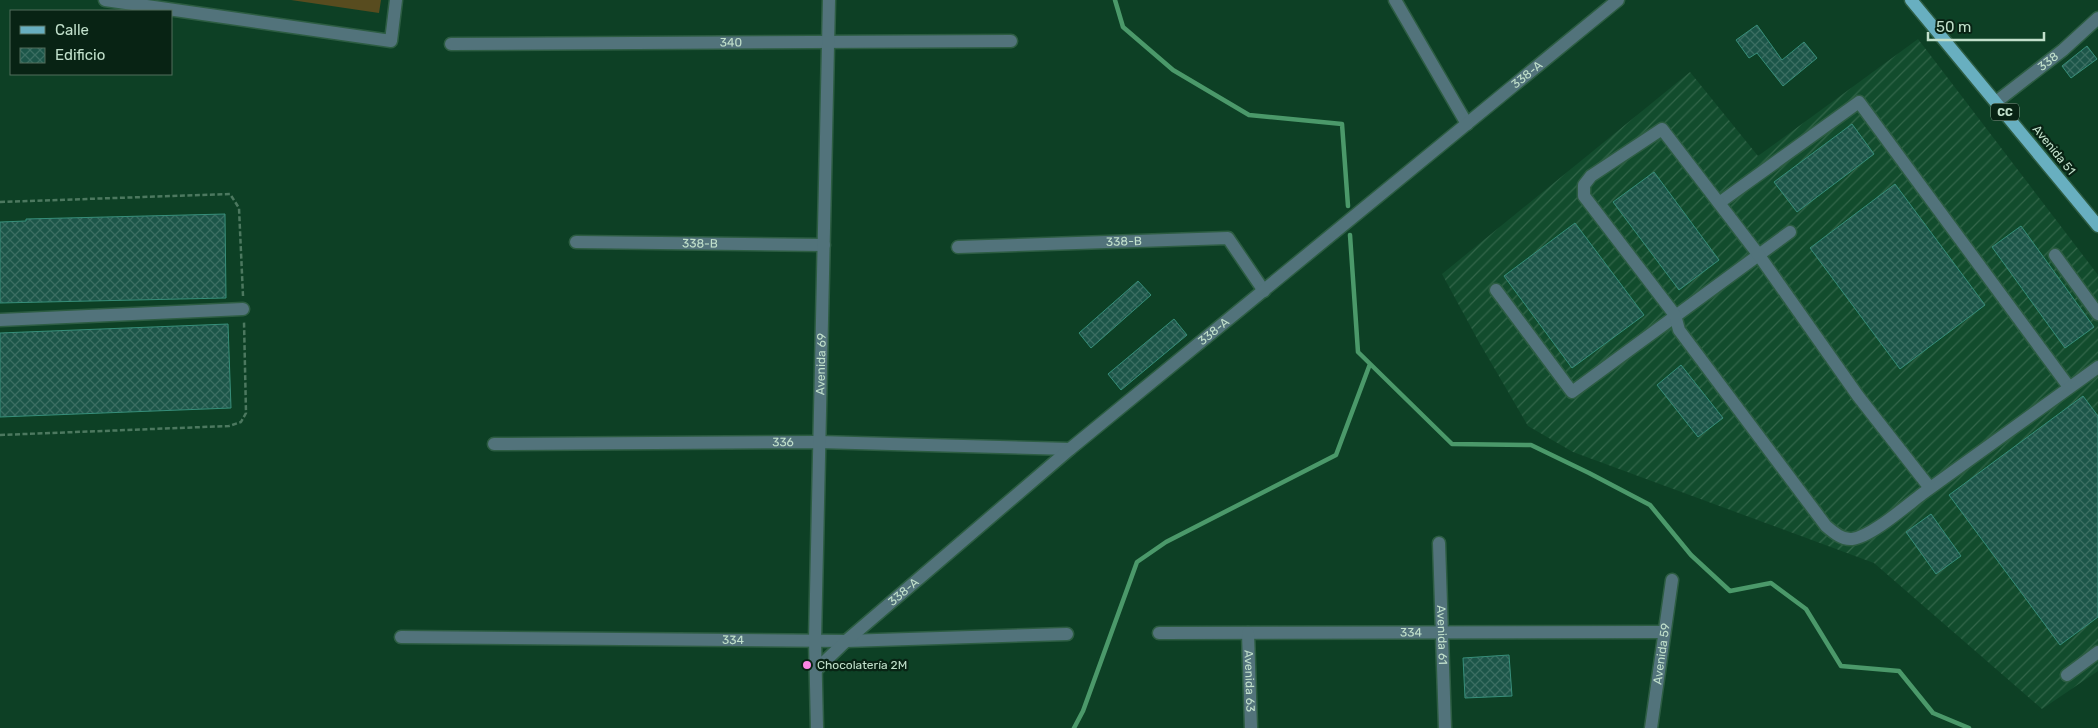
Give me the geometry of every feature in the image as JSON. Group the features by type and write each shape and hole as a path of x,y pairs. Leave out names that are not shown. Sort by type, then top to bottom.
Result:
{"main road":[{"name":"Avenida 51","path":"1912,0 2098,226"}],"street":[{"path":"105,0 390,41 396,0"},
{"name":"Avenida 69","path":"817,728 815,640 829,0"},
{"path":"1395,0 1467,124"},
{"name":"338-A","path":"817,670 846,641 1070,449 1618,0"},
{"name":"338","path":"1996,102 2063,50 2098,18"},
{"name":"340","path":"451,44 828,44 1011,41"},
{"path":"1719,203 1859,102 2070,387"},
{"path":"1930,488 1858,396 1758,254 1662,129 1591,176 1584,185 1584,196 1675,315 1680,330 1826,526 1836,536 1852,539 1871,532 2070,387 2097,370"},
{"path":"1496,290 1572,392 1790,232"},
{"name":"338-B","path":"958,247 1228,238 1264,290"},
{"name":"338-B","path":"576,242 824,245"},
{"path":"2056,255 2098,314"},
{"path":"0,320 243,309"},
{"name":"336","path":"494,444 820,442 1070,449"},
{"name":"Avenida 61","path":"1439,543 1443,631 1444,728"},
{"name":"Avenida 59","path":"1651,728 1672,580"},
{"name":"334","path":"1159,633 1664,632"},
{"name":"Avenida 63","path":"1248,633 1251,728"},
{"name":"334","path":"401,637 846,641 1067,634"},
{"path":"2067,675 2098,652"}],"path":[{"path":"0,202 230,194 239,208 247,395 246,413 240,422 229,426 0,435"}],"shaded area":[{"path":"291,0 381,0 379,13"},
{"path":"1918,39 2098,275 2098,671 2042,709 1874,563 1573,452 1528,426 1442,274 1690,72 1758,156"}],"building":[{"path":"1757,25 1782,60 1804,42 1817,58 1783,86 1757,53 1749,58 1736,40"},
{"path":"2087,46 2097,59 2071,78 2062,66"},
{"path":"1852,124 1874,154 1797,212 1774,182"},
{"path":"1654,172 1719,260 1679,290 1613,202"},
{"path":"1895,184 1985,305 1900,369 1810,248"},
{"path":"225,214 226,298 0,303 0,222 26,221 26,219"},
{"path":"1575,223 1644,315 1572,368 1504,276"},
{"path":"2021,226 2094,327 2065,348 1992,247"},
{"path":"1138,281 1151,295 1091,348 1079,333"},
{"path":"1174,319 1187,335 1121,390 1108,374"},
{"path":"228,324 231,408 0,417 0,333"},
{"path":"1681,365 1723,418 1698,437 1657,385"},
{"path":"2083,396 2098,416 2098,617 2060,645 1949,495"},
{"path":"1931,514 1961,556 1936,574 1906,532"},
{"path":"1509,655 1512,696 1465,698 1463,658"}],"waterway":[{"path":"1115,0 1123,27 1173,70 1249,115 1342,124 1348,206"},
{"path":"1350,235 1358,352 1452,444 1531,445 1650,505 1691,555 1730,591 1771,583 1806,609 1841,666 1899,671 1933,713 1969,728"},
{"path":"1074,728 1083,711 1137,562 1166,542 1336,455 1370,364"}],"place":[{"name":"Chocolatería 2M","path":"807,665"}]}
